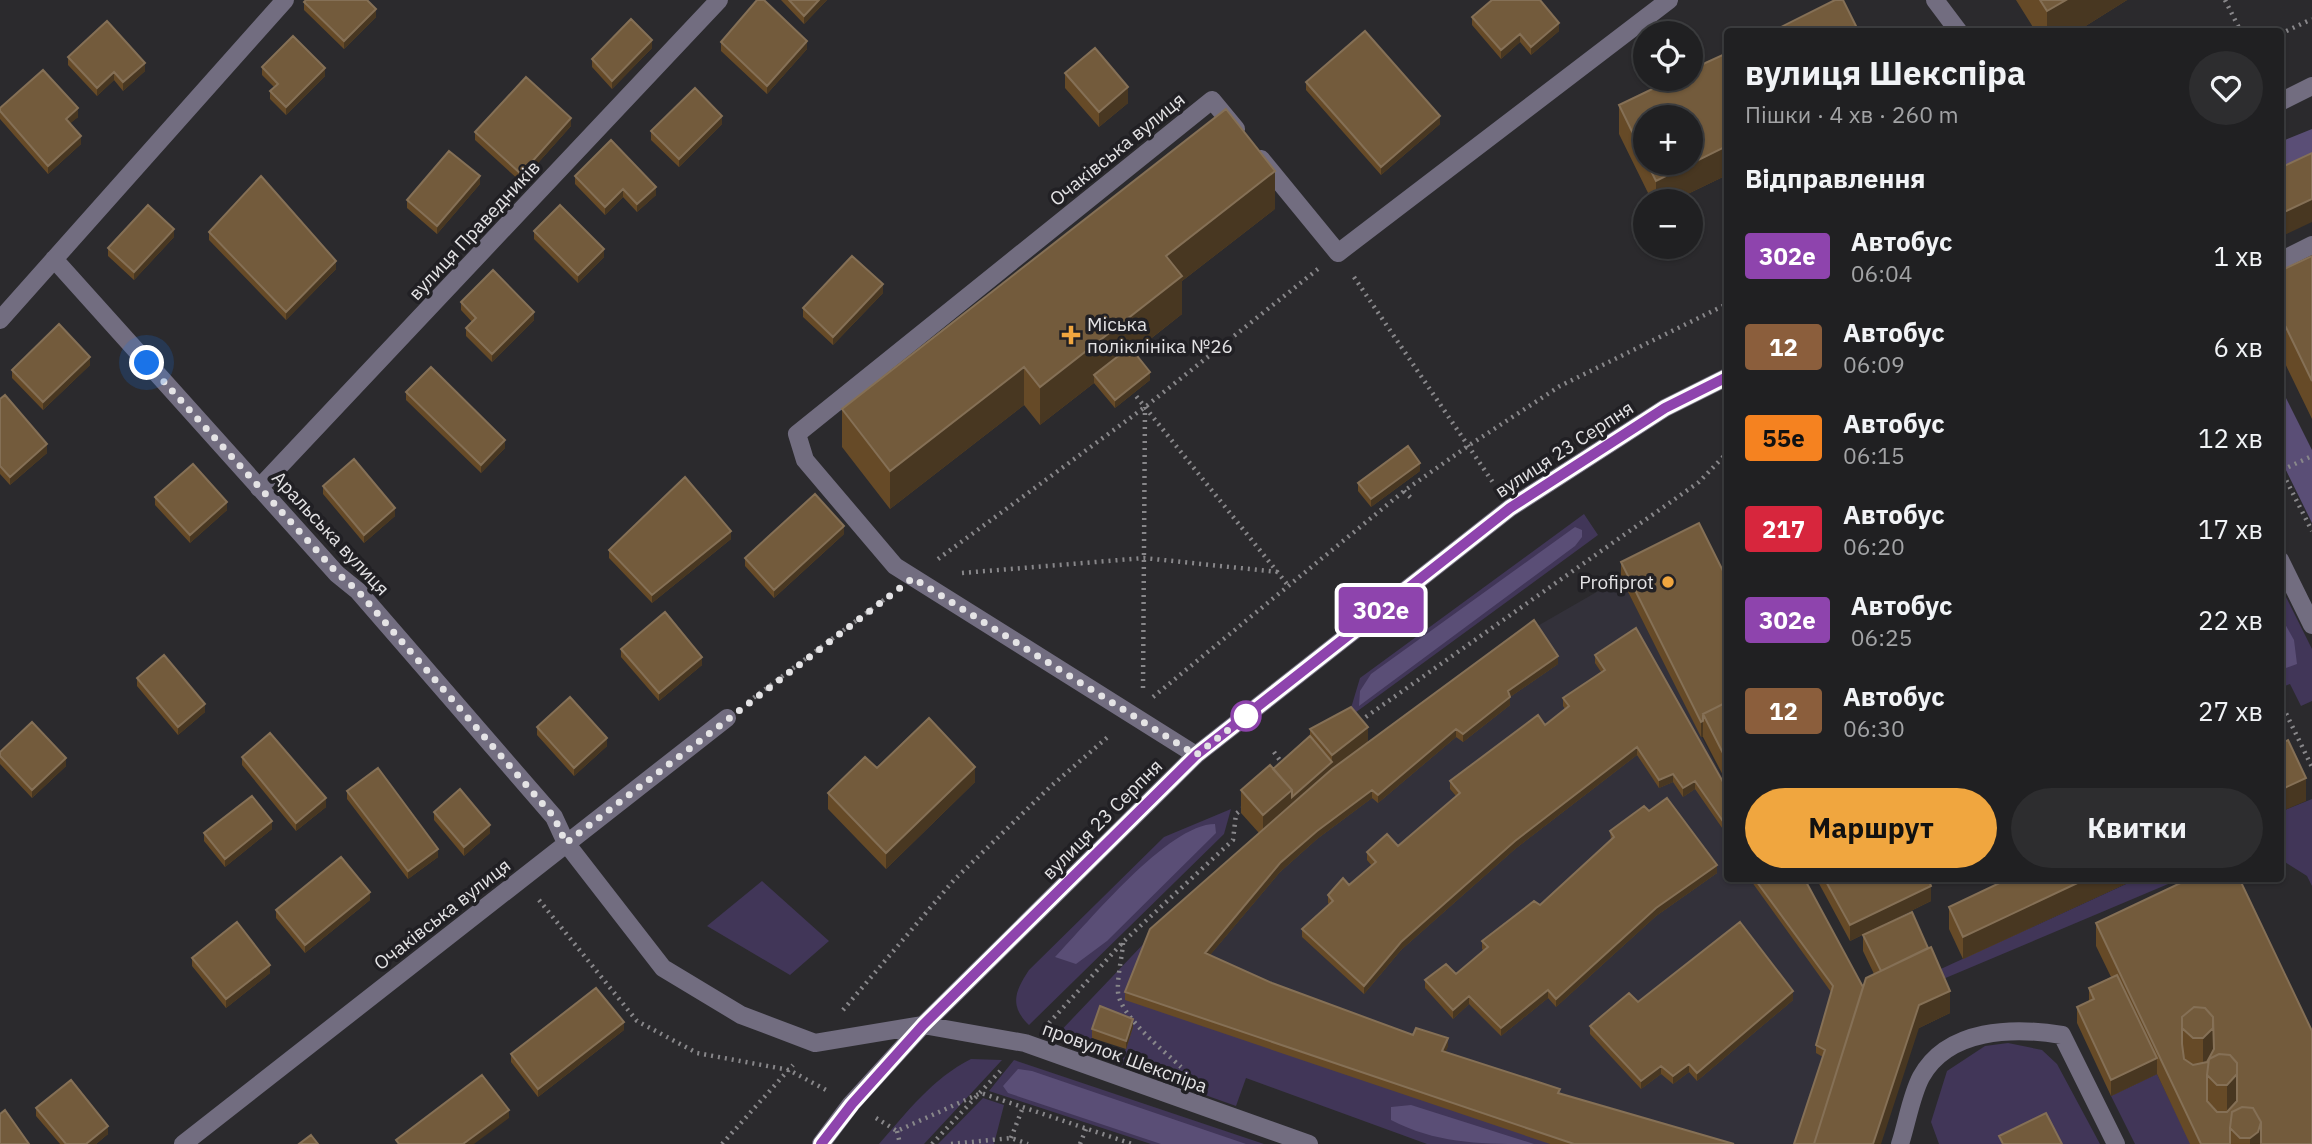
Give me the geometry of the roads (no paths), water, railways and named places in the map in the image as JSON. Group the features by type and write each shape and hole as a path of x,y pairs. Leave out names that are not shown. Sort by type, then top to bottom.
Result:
{"street":[{"path":"0,320 285,0"},
{"name":"вулиця Праведників","path":"259,488 719,0"},
{"name":"Очаківська вулиця","path":"1196,755 1137,711 895,566 805,460 797,435 1212,100 1338,253 1669,0"},
{"path":"1935,0 1956,28"},
{"path":"2284,100 2312,86"},
{"path":"2284,259 2312,246"},
{"name":"Аральська вулиця","path":"54,259 259,488 337,573 358,591 554,817 566,843 663,968 741,1015 815,1043"},
{"name":"вулиця 23 Серпня","path":"821,1144 852,1104 923,1025 1196,755 1510,508 1665,408 1724,378"},
{"path":"2284,568 2312,625"},
{"name":"Очаківська вулиця","path":"183,1144 727,718"},
{"name":"провулок Шекспіра","path":"815,1043 923,1025 1025,1042 1309,1144"},
{"path":"1900,1144 1922,1076 1948,1047 1975,1036 2028,1029 2062,1035 2116,1144"}],"place":[{"name":"Міська поліклініка №26","path":"1071,335"},
{"name":"Profiprot","path":"1668,582"}]}
